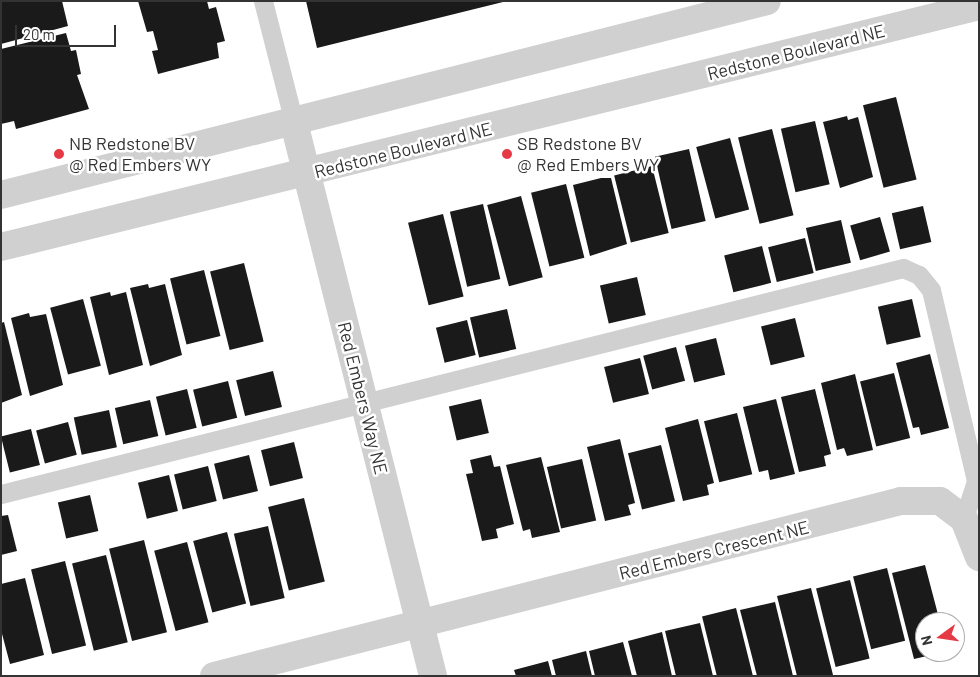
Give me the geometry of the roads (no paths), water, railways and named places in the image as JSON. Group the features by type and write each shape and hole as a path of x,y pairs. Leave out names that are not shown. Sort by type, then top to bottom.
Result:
{"street":[{"path":"1,195 767,1"},
{"name":"Redstone Boulevard NE","path":"1,248 307,174 979,6"},
{"name":"Red Embers Way NE","path":"293,120 433,676"},
{"name":"Red Embers Crescent NE","path":"214,676 901,501 940,501 964,519"},
{"path":"964,519 979,557"}],"lane":[{"path":"263,1 293,120"},
{"path":"1,494 903,268 919,276 933,300 976,481 964,519"}],"place":[{"name":"NB Redstone BV @ Red Embers WY","path":"59,154"},
{"name":"SB Redstone BV @ Red Embers WY","path":"507,154"}]}
